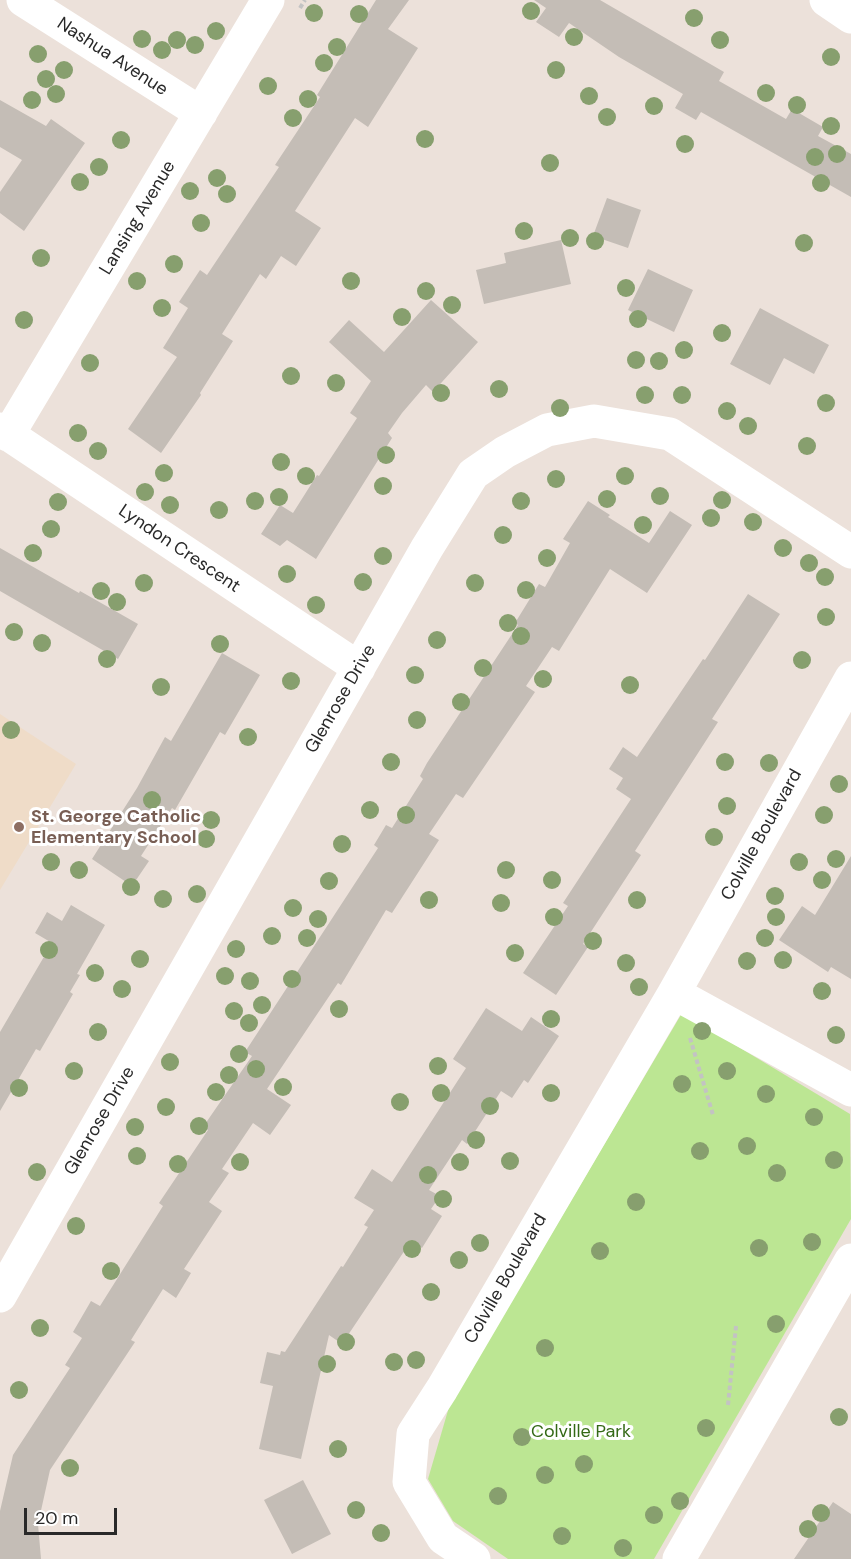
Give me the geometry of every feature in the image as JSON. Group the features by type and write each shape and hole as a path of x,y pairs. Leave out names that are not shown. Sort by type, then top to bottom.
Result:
{"street":[{"name":"Nashua Avenue","path":"23,0 201,113"},
{"name":"Lansing Avenue","path":"4,432 268,0"},
{"path":"826,0 851,17"},
{"name":"Glenrose Drive","path":"0,1296 427,548 473,474 505,452 547,430 594,421 670,434 851,552"},
{"name":"Lyndon Crescent","path":"4,432 359,668"},
{"name":"Colville Boulevard","path":"474,1559 443,1538 409,1482 413,1434 674,993 851,678"},
{"path":"674,993 851,1090"},
{"path":"679,1559 851,1260"}],"path":[{"path":"689,1036 713,1115"},
{"path":"728,1405 736,1326"}],"shaded area":[{"name":"St. George Catholic Elementary School","path":"0,714 76,764 0,890"}],"green space":[{"name":"Colville Park","path":"682,1013 850,1114 851,1219 654,1559 508,1559 453,1521 428,1479 449,1407"}],"building":[{"path":"376,0 409,0 388,29 418,48 368,127 355,118 295,211 321,228 296,266 281,256 266,279 260,274 222,334 233,341 200,393 201,395 161,453 128,429 177,357 163,348 188,308 179,302 200,270 207,275 279,167 275,165 320,97 317,95"},
{"path":"534,0 600,0 724,72 719,81 786,119 792,109 823,127 818,136 851,154 851,197 701,112 696,120 675,108 683,94 619,57 569,23 559,37 536,22 546,8"},
{"path":"0,100 46,126 51,119 85,143 24,231 0,213 0,192 22,160 0,147"},
{"path":"607,198 641,210 628,248 593,236"},
{"path":"561,240 571,284 484,304 476,270 506,263 504,253"},
{"path":"648,269 693,290 674,332 628,310"},
{"path":"431,300 478,342 433,392 426,385 402,413 388,433 392,438 316,559 287,540 280,546 261,534 280,505 293,513 357,418 350,413 371,381 329,342 349,320 384,352"},
{"path":"760,308 829,345 814,374 784,358 770,385 730,364"},
{"path":"588,501 610,515 608,517 649,543 670,511 692,525 647,593 610,569 559,651 552,647 526,686 535,692 463,798 456,794 429,834 439,840 392,913 386,910 341,985 338,983 267,1089 291,1105 270,1135 253,1123 222,1169 229,1173 209,1202 222,1211 184,1269 191,1273 176,1298 163,1289 131,1340 135,1342 50,1470 38,1524 41,1559 0,1559 0,1511 13,1455 70,1368 65,1365 82,1338 73,1332 91,1301 100,1306 163,1206 159,1203 208,1130 203,1127 252,1056 245,1052 378,848 374,845 386,825 392,828 423,779 420,776 427,763 518,625 515,623 539,584 545,587 570,543 563,539"},
{"path":"0,548 138,624 118,659 0,591"},
{"path":"748,594 780,614 712,719 718,722 635,851 641,855 583,944 588,947 556,995 523,973 568,906 563,903 631,799 616,789 623,778 609,769 623,747 637,757"},
{"path":"222,653 260,675 225,735 220,732 175,810 172,808 141,856 149,861 132,886 92,859 137,788 165,737 171,741"},
{"path":"851,856 851,979 831,967 828,972 779,940 802,906 815,915"},
{"path":"71,905 105,925 77,974 80,975 70,992 73,994 40,1051 36,1049 0,1111 0,1032 52,943 35,933 47,912 62,921"},
{"path":"486,1008 522,1031 531,1017 559,1036 528,1083 524,1080 512,1098 501,1091 467,1144 462,1140 429,1190 440,1196 431,1209 442,1216 422,1248 411,1241 342,1344 329,1335 301,1459 259,1449 273,1386 260,1383 267,1352 280,1355 281,1351 285,1352 341,1266 343,1267 368,1227 364,1225 374,1210 354,1198 372,1169 392,1182 466,1068 453,1059"},
{"path":"303,1480 331,1534 292,1554 264,1500"},
{"path":"833,1502 851,1514 851,1559 794,1559"}],"place":[{"name":"St. George Catholic Elementary School","path":"19,827"}]}
